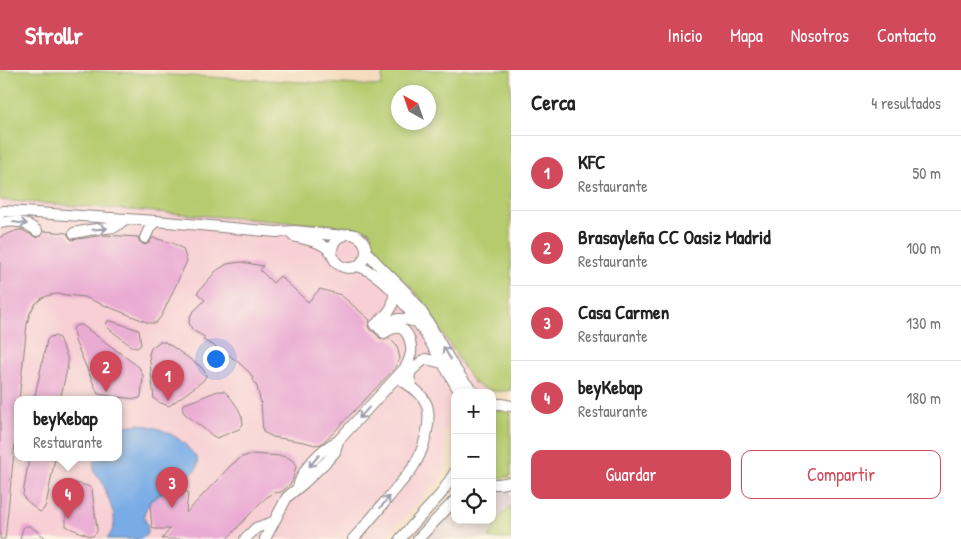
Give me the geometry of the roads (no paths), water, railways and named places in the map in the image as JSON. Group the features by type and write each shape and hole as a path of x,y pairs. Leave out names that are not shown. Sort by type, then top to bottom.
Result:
{"street":[{"path":"0,213 22,212 343,236"},
{"path":"74,233 114,227 124,220"},
{"path":"0,223 18,221 29,224 37,231"},
{"path":"145,238 150,227 156,221"},
{"path":"283,232 319,242 327,247 336,262 343,267 353,268 357,266 362,262 366,251"},
{"path":"332,253 335,242 343,236 348,234 358,237 366,251 400,285 426,317 460,375 471,389"},
{"path":"357,266 371,272 394,292 417,322 458,389"},
{"path":"382,330 394,301 394,292"},
{"path":"382,330 391,321 399,318 417,322"},
{"path":"265,539 287,497 298,488 301,476 313,461 325,449 338,441 398,377 398,370 405,358 404,342 395,331 382,330"},
{"path":"353,539 387,500 417,461 427,428 428,417 427,405 412,386 409,378 411,371 426,359 442,363"},
{"path":"398,377 406,384 412,386"},
{"path":"496,404 510,405"},
{"path":"400,539 441,494 451,478"},
{"path":"496,484 511,482"},
{"path":"418,539 451,504"},
{"path":"246,539 256,528 273,522"}],"water":[{"path":"140,424 174,436 185,444 198,462 197,468 192,474 158,497 146,509 144,513 148,532 141,539 107,539 113,528 114,519 104,486 95,472 94,461 122,461 122,426"}],"place":[{"name":"Brasayleña CC Oasiz Madrid","path":"106,392"},
{"name":"KFC","path":"168,401"},
{"name":"Casa Carmen","path":"172,508"},
{"name":"beyKebap","path":"68,519"}]}
